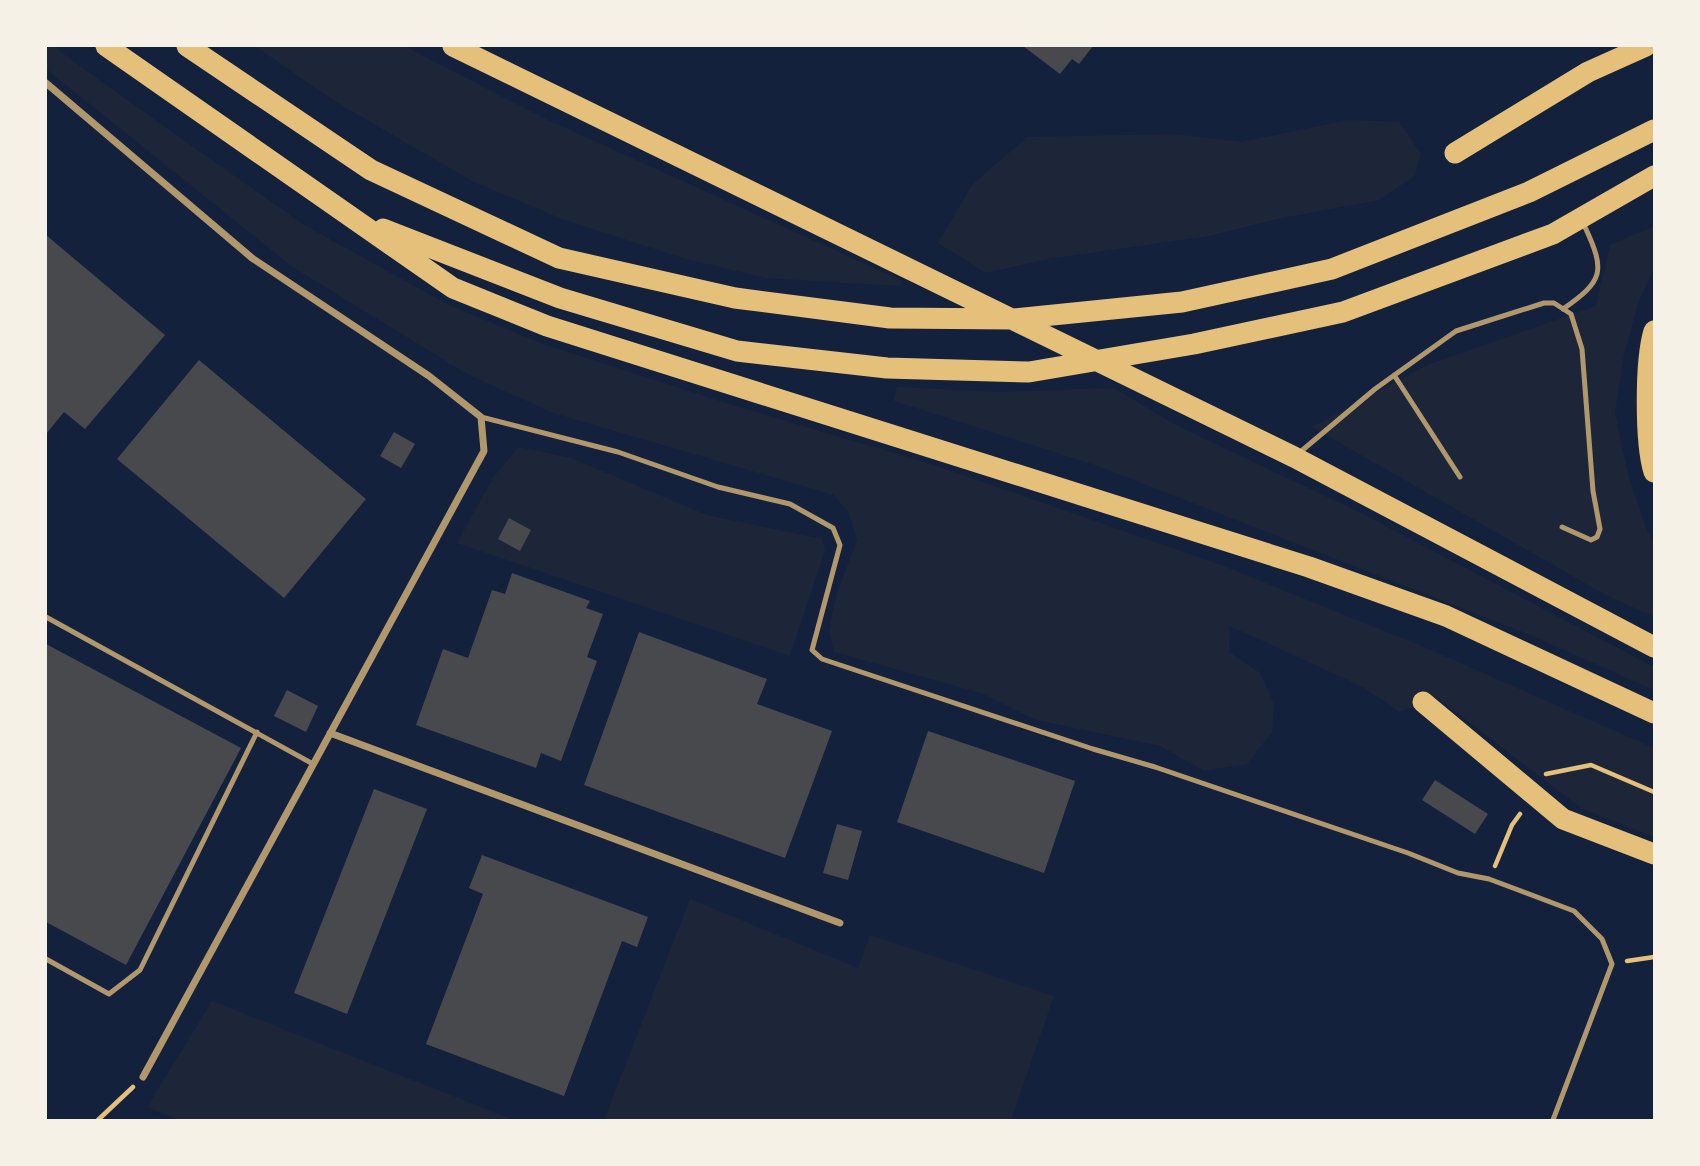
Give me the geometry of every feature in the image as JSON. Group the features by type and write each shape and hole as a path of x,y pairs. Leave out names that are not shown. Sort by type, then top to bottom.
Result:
{"highway":[{"path":"106,46 453,288 547,326 1309,567 1446,616 1654,713"},
{"path":"187,46 371,170 559,258 735,298 890,318 1014,319 1182,302 1332,269 1529,192 1654,130"},
{"path":"453,46 1294,457 1654,647"},
{"path":"1455,153 1588,72 1646,46"},
{"path":"349,216 560,298 737,351 887,368 1029,372 1194,345 1343,312 1553,234 1654,176"},
{"path":"1654,331 1647,399 1650,459 1654,472"},
{"path":"1423,702 1563,818 1654,854"}],"street":[{"path":"46,83 252,258 429,376 481,417 484,451 143,1077"},
{"path":"330,733 840,923"}],"lane":[{"path":"1563,309 1584,294 1596,278 1600,265 1585,227"},
{"path":"1294,457 1394,375 1456,331 1544,303 1554,303 1571,314 1582,349 1593,491 1600,529 1597,537 1591,540 1562,527"},
{"path":"1394,375 1460,477"},
{"path":"481,417 618,452 718,487 790,504 833,528 839,545 812,650 822,659 1155,767 1408,853 1458,873 1489,879 1574,911 1602,939 1612,964 1553,1121"},
{"path":"46,617 313,764"},
{"path":"46,959 109,994 140,970 257,732"}],"path":[{"path":"1547,772 1591,765 1654,792"},
{"path":"1489,879 1512,825"},
{"path":"1612,964 1654,957"},
{"path":"98,1121 143,1077"}],"shaded area":[{"path":"46,46 53,46 304,225 449,305 543,344 729,404 934,465 1224,566 1424,647 1654,748 1654,837 1581,808 1436,697 1400,712 1363,687 1230,626 1229,652 1260,673 1274,704 1272,732 1247,764 1204,771 1160,746 1036,720 981,693 834,652 829,632 836,596 857,540 849,513 834,495 553,413 467,374 294,268 46,69"},
{"path":"255,46 404,46 546,119 903,281 899,286 766,278 686,259 562,219 472,181 336,102"},
{"path":"1349,120 1399,122 1421,154 1415,176 1379,200 1277,219 1209,236 1048,259 986,273 938,243 972,185 1027,137 1175,134 1241,142"},
{"path":"1654,226 1654,268 1638,303 1624,355 1615,412 1628,475 1647,531 1654,542 1654,617 1604,594 1312,427 1427,365 1596,306 1610,245"},
{"path":"897,387 999,392 1114,388 1176,425 1359,512 1654,667 1654,690 1528,634 1098,466 894,401"},
{"path":"519,447 571,458 707,515 822,539 825,551 790,656 457,543 494,476"},
{"path":"690,899 858,968 870,935 1054,996 1011,1120 604,1120"},
{"path":"212,1001 514,1120 180,1120 147,1107"}],"building":[{"path":"1023,46 1093,46 1079,64 1072,59 1060,74"},
{"path":"46,235 165,335 85,429 64,412 46,434"},
{"path":"199,360 366,499 284,598 117,459"},
{"path":"394,432 415,444 401,468 380,456"},
{"path":"509,518 531,530 520,551 498,539"},
{"path":"512,573 590,601 586,608 603,614 587,657 597,661 561,761 541,753 536,768 416,725 443,649 468,658 492,590 505,594"},
{"path":"639,632 767,679 757,704 832,731 785,858 584,785"},
{"path":"46,644 241,748 126,965 46,922"},
{"path":"287,690 318,706 306,732 274,716"},
{"path":"928,731 1075,781 1044,873 897,822"},
{"path":"1435,780 1488,814 1475,834 1422,800"},
{"path":"374,789 427,809 347,1014 294,993"},
{"path":"837,824 862,831 848,880 823,873"},
{"path":"482,855 648,917 637,947 622,941 564,1096 426,1044 483,894 469,888"}]}
